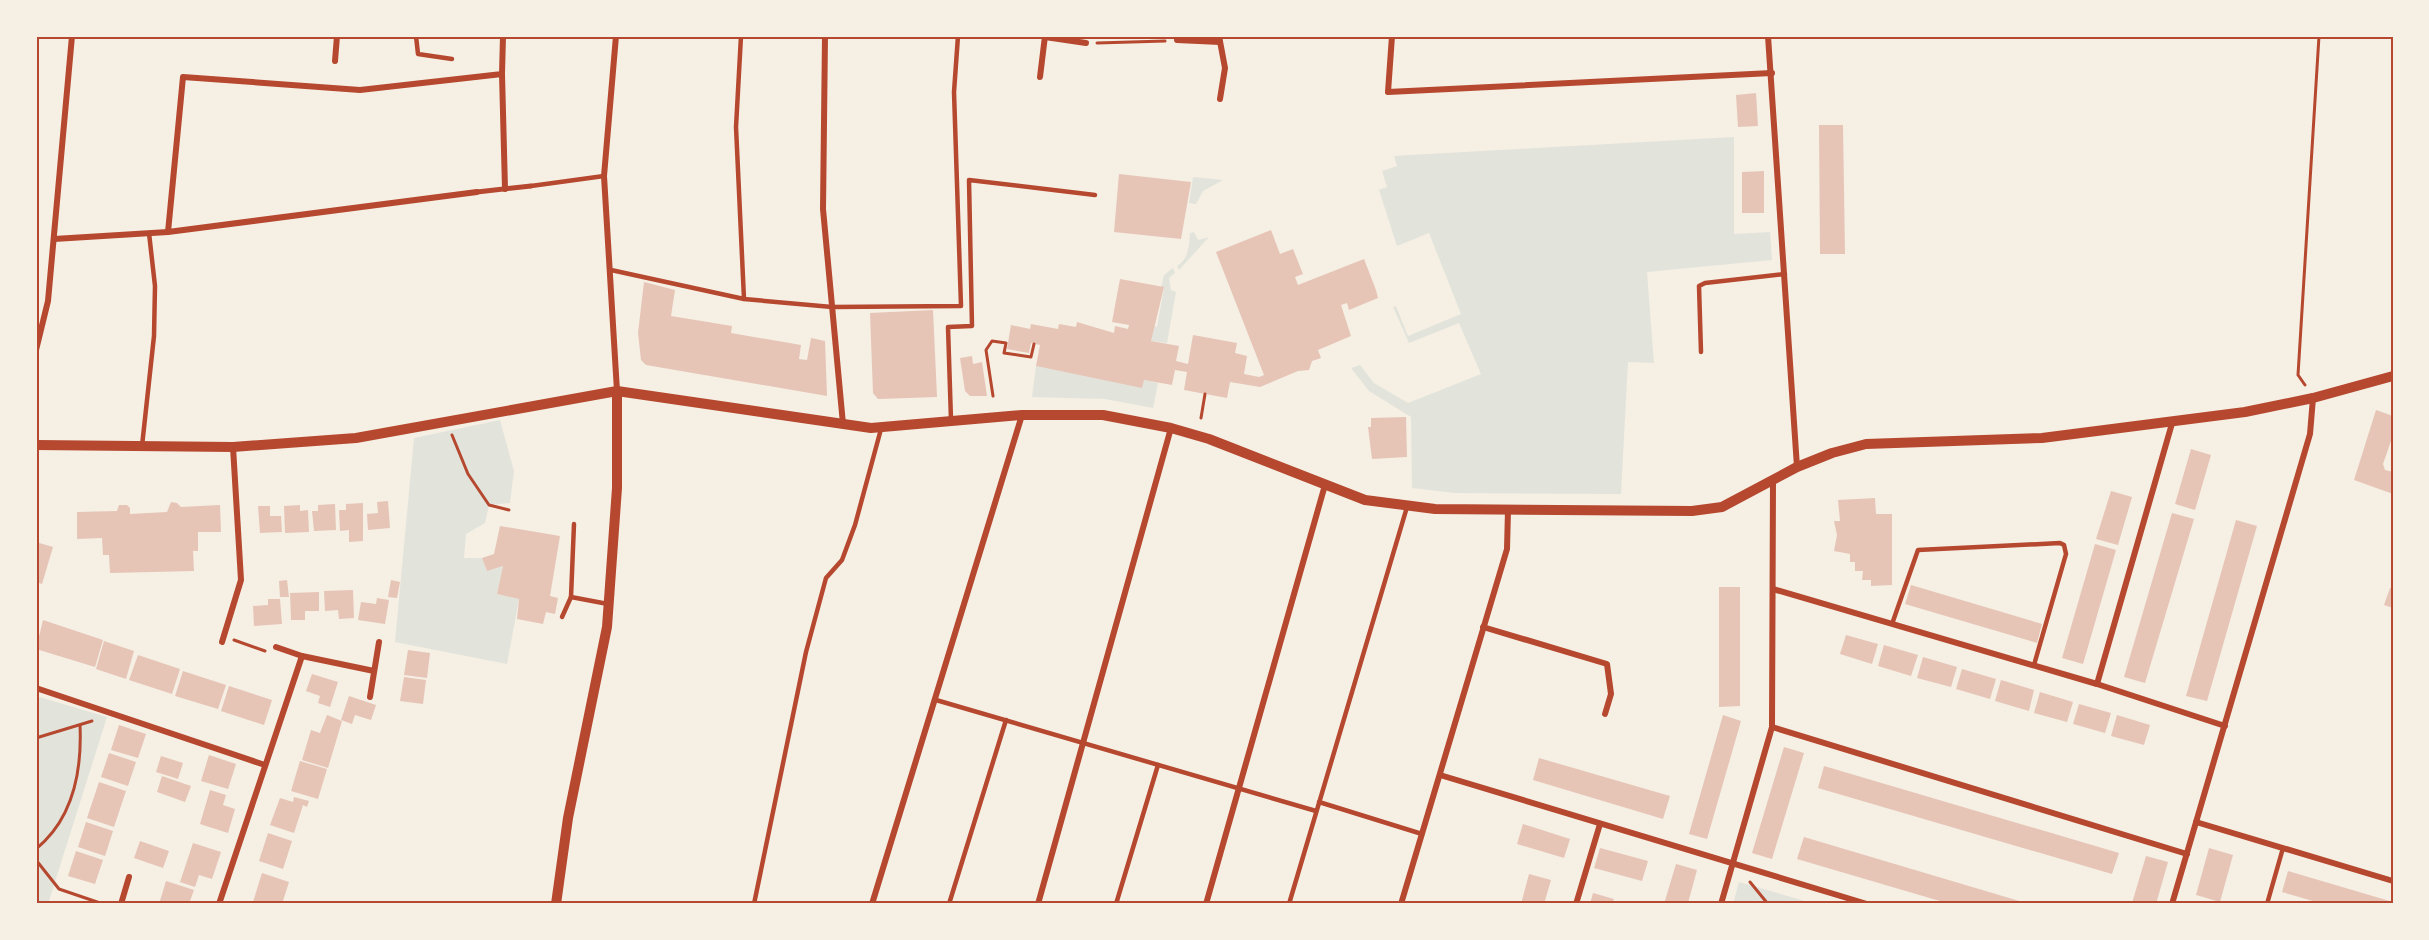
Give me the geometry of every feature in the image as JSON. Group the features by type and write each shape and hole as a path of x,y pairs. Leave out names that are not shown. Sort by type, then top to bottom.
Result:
{"street":[{"path":"36,350 46,313 72,36"},
{"path":"335,61 338,36"},
{"path":"504,36 502,74 505,189"},
{"path":"556,904 568,818 607,627 617,488 617,391 604,176 616,36"},
{"path":"825,36 823,209 843,425"},
{"path":"1040,77 1045,36 1086,43"},
{"path":"1392,36 1388,92 1772,73"},
{"path":"1768,36 1797,467"},
{"path":"1177,40 1220,39 1225,68 1221,99"},
{"path":"168,232 183,77 360,90 502,74"},
{"path":"54,239 168,232 531,186"},
{"path":"36,312 46,313"},
{"path":"36,445 233,447 356,438 617,391 843,425 881,427 1022,415 1103,415 1170,428 1209,439 1365,500 1435,509 1692,511 1722,507 1797,467 1832,453 1866,444 2043,438 2245,412 2313,398 2393,376"},
{"path":"2172,904 2310,434 2313,398"},
{"path":"872,904 1022,415"},
{"path":"2097,684 2173,420"},
{"path":"1038,904 1170,428"},
{"path":"223,639 241,580 233,447"},
{"path":"1721,904 1772,728 1773,481"},
{"path":"1206,904 1325,485"},
{"path":"1401,904 1507,549 1508,510"},
{"path":"1773,589 2097,684 2225,726"},
{"path":"1484,627 1607,664 1611,694 1605,714"},
{"path":"370,697 379,642"},
{"path":"276,647 302,656 374,671"},
{"path":"219,904 302,656"},
{"path":"36,688 265,765"},
{"path":"1772,728 2187,854"},
{"path":"1440,775 1867,904"},
{"path":"2196,822 2393,881"},
{"path":"1575,904 1600,824"},
{"path":"121,904 129,877"}],"lane":[{"path":"416,36 417,54 452,58"},
{"path":"741,36 736,127 744,299"},
{"path":"611,270 744,299 832,307 961,306 954,92 958,36"},
{"path":"531,186 604,176"},
{"path":"951,420 948,327 972,326 969,180 1095,195"},
{"path":"142,446 154,336 154,286 149,233"},
{"path":"1701,352 1699,286 1705,283 1785,274"},
{"path":"754,904 806,652 826,578 842,560 855,525 881,427"},
{"path":"1289,904 1407,505"},
{"path":"562,617 571,597 574,524"},
{"path":"1893,624 1918,550 2064,544 2066,554 2034,665"},
{"path":"571,597 608,604"},
{"path":"936,700 1316,811"},
{"path":"949,904 1006,720"},
{"path":"1116,904 1158,765"},
{"path":"1319,802 1422,834"},
{"path":"2267,904 2283,848"}],"path":[{"path":"2313,398 2298,375 2319,36"},
{"path":"1086,43 1177,40"},
{"path":"993,396 986,350 992,341 1006,343 1004,353 1031,357 1034,344"},
{"path":"1201,418 1205,394"},
{"path":"450,431 468,474 489,505 509,510"},
{"path":"223,639 274,654 276,647"},
{"path":"36,738 113,714"},
{"path":"36,849 45,841 60,820 72,797 81,757 80,725"},
{"path":"36,860 59,889 103,904"},
{"path":"1734,864 1768,904"}],"shaded area":[{"path":"1734,137 1734,234 1770,232 1772,260 1647,272 1654,363 1628,362 1621,494 1455,493 1412,488 1411,417 1369,391 1351,368 1360,365 1374,383 1408,403 1481,374 1459,323 1409,343 1393,307 1396,306 1408,336 1461,314 1429,233 1397,246 1379,190 1387,187 1382,171 1397,166 1394,156"},
{"path":"1193,177 1223,180 1203,191 1196,204 1189,203"},
{"path":"1194,232 1198,240 1209,237 1179,270 1177,266 1186,256 1190,233"},
{"path":"1173,268 1175,273 1169,278 1171,290 1176,292 1167,343 1151,341 1154,326 1157,327 1164,275"},
{"path":"1036,366 1142,387 1144,380 1158,383 1153,408 1105,399 1032,397"},
{"path":"500,420 514,471 510,503 489,505 485,523 466,534 464,558 482,558 487,571 503,566 497,594 519,599 507,664 395,642 414,438"},
{"path":"36,696 107,717 48,904 36,904"},
{"path":"1739,882 1815,904 1733,904"}],"building":[{"path":"1756,93 1758,126 1738,127 1736,95"},
{"path":"1819,125 1843,125 1845,254 1820,254"},
{"path":"1764,171 1764,213 1742,213 1742,172"},
{"path":"1119,174 1191,182 1181,239 1114,232"},
{"path":"1271,230 1280,254 1293,249 1303,274 1295,277 1298,285 1364,259 1376,290 1378,298 1349,310 1347,303 1341,305 1351,336 1318,350 1321,358 1312,361 1309,370 1298,371 1260,387 1230,382 1227,398 1184,390 1187,372 1175,370 1172,385 1144,380 1142,388 1036,366 1040,345 1031,343 1029,353 1007,349 1011,325 1030,329 1031,324 1058,329 1059,324 1076,327 1077,322 1114,333 1115,326 1128,329 1129,325 1112,322 1120,279 1164,287 1151,341 1179,346 1176,361 1188,364 1193,335 1237,343 1235,353 1247,356 1244,374 1259,377 1264,375 1216,252"},
{"path":"644,282 675,290 671,316 732,326 731,333 801,345 799,359 807,360 811,338 825,341 827,396 646,365 641,360 638,333"},
{"path":"933,310 937,397 878,399 873,393 870,313"},
{"path":"972,356 973,364 982,362 987,396 970,396 965,391 960,358"},
{"path":"2376,410 2393,416 2393,435 2383,464 2385,470 2393,472 2393,494 2354,480"},
{"path":"1406,417 1407,457 1372,459 1368,427 1371,427 1371,418"},
{"path":"2191,449 2211,455 2195,510 2175,504"},
{"path":"2111,491 2132,497 2118,545 2096,539"},
{"path":"1875,498 1876,514 1892,514 1892,585 1871,586 1871,580 1862,580 1863,571 1855,571 1855,562 1850,562 1850,554 1834,551 1837,535 1834,521 1840,521 1838,500"},
{"path":"388,501 390,528 368,530 367,514 378,513 377,502"},
{"path":"171,502 181,507 220,505 221,532 198,532 198,551 193,551 194,571 110,573 109,555 103,555 102,538 77,539 77,512 117,511 119,505 127,505 130,508 130,514 167,512"},
{"path":"363,503 363,541 349,542 349,530 340,531 339,510 346,510 346,504"},
{"path":"335,504 336,530 314,531 312,511 318,511 318,505"},
{"path":"300,505 300,511 308,510 309,532 285,533 284,506"},
{"path":"258,506 270,506 270,516 281,516 282,532 260,533"},
{"path":"2172,513 2194,519 2145,683 2124,677"},
{"path":"2236,520 2257,526 2207,701 2186,696"},
{"path":"500,526 560,536 550,596 558,598 555,614 546,612 543,624 517,619 519,599 497,594 503,566 487,571 482,558 494,554"},
{"path":"36,542 53,547 42,584 36,582"},
{"path":"2095,544 2116,550 2083,664 2062,658"},
{"path":"287,580 289,597 280,597 279,581"},
{"path":"391,580 400,582 397,598 388,597"},
{"path":"1911,585 2042,624 2037,643 1905,604"},
{"path":"1719,587 1740,587 1740,706 1719,707"},
{"path":"2390,588 2393,589 2393,608 2384,605"},
{"path":"353,590 354,618 339,619 338,610 325,611 324,591"},
{"path":"319,592 319,611 305,611 305,620 291,620 290,593"},
{"path":"377,598 389,600 385,624 358,620 361,602 376,604"},
{"path":"268,599 280,599 282,624 254,626 253,606 268,605"},
{"path":"43,620 103,640 95,667 36,649"},
{"path":"1846,635 1878,644 1872,664 1840,654"},
{"path":"104,641 134,651 126,679 96,669"},
{"path":"1884,645 1918,655 1911,676 1878,666"},
{"path":"408,650 430,653 427,678 404,675"},
{"path":"138,655 180,669 172,694 129,680"},
{"path":"1923,657 1957,667 1951,687 1917,678"},
{"path":"1962,669 1996,679 1990,699 1956,689"},
{"path":"183,671 226,685 218,709 175,696"},
{"path":"312,674 338,682 330,707 318,703 320,696 306,691"},
{"path":"404,677 426,680 423,704 400,701"},
{"path":"2001,680 2034,690 2029,711 1995,701"},
{"path":"229,686 272,700 264,725 221,711"},
{"path":"2040,692 2073,702 2067,722 2034,713"},
{"path":"349,696 376,705 371,720 355,715 352,724 341,720"},
{"path":"2079,704 2111,713 2105,733 2073,724"},
{"path":"327,715 342,721 328,768 302,760 311,730 320,733"},
{"path":"1723,715 1741,721 1707,839 1689,834"},
{"path":"2117,715 2150,725 2144,745 2111,736"},
{"path":"119,725 146,734 138,758 111,750"},
{"path":"1784,747 1804,753 1772,859 1752,853"},
{"path":"109,753 136,762 128,786 101,777"},
{"path":"209,755 236,764 228,789 201,781"},
{"path":"161,756 183,763 178,779 156,772"},
{"path":"1539,758 1670,796 1663,819 1533,780"},
{"path":"300,761 327,769 318,799 291,791"},
{"path":"1824,766 2119,853 2112,874 1818,788"},
{"path":"162,776 191,786 185,802 157,792"},
{"path":"99,782 126,791 114,827 87,818"},
{"path":"210,790 226,795 223,805 235,809 228,833 200,824"},
{"path":"294,797 309,801 307,807 303,805 294,833 270,825 280,798 293,802"},
{"path":"86,822 113,831 105,856 78,847"},
{"path":"1523,824 1570,839 1564,858 1517,844"},
{"path":"268,833 292,841 283,869 259,861"},
{"path":"1804,837 2026,904 1950,904 1797,859"},
{"path":"140,841 169,851 163,868 134,858"},
{"path":"193,843 221,852 212,879 199,875 195,887 180,882"},
{"path":"1600,848 1648,861 1642,881 1594,868"},
{"path":"2209,848 2233,855 2220,902 2196,895"},
{"path":"76,851 103,860 95,884 68,876"},
{"path":"2146,856 2168,862 2156,904 2132,903"},
{"path":"1676,864 1697,870 1688,903 1664,904"},
{"path":"2288,871 2393,902 2393,904 2323,904 2282,892"},
{"path":"262,873 289,882 282,904 253,902"},
{"path":"1529,874 1551,880 1544,904 1521,904"},
{"path":"166,881 194,890 189,904 159,904"},
{"path":"1593,893 1614,899 1612,904 1590,904"}]}
